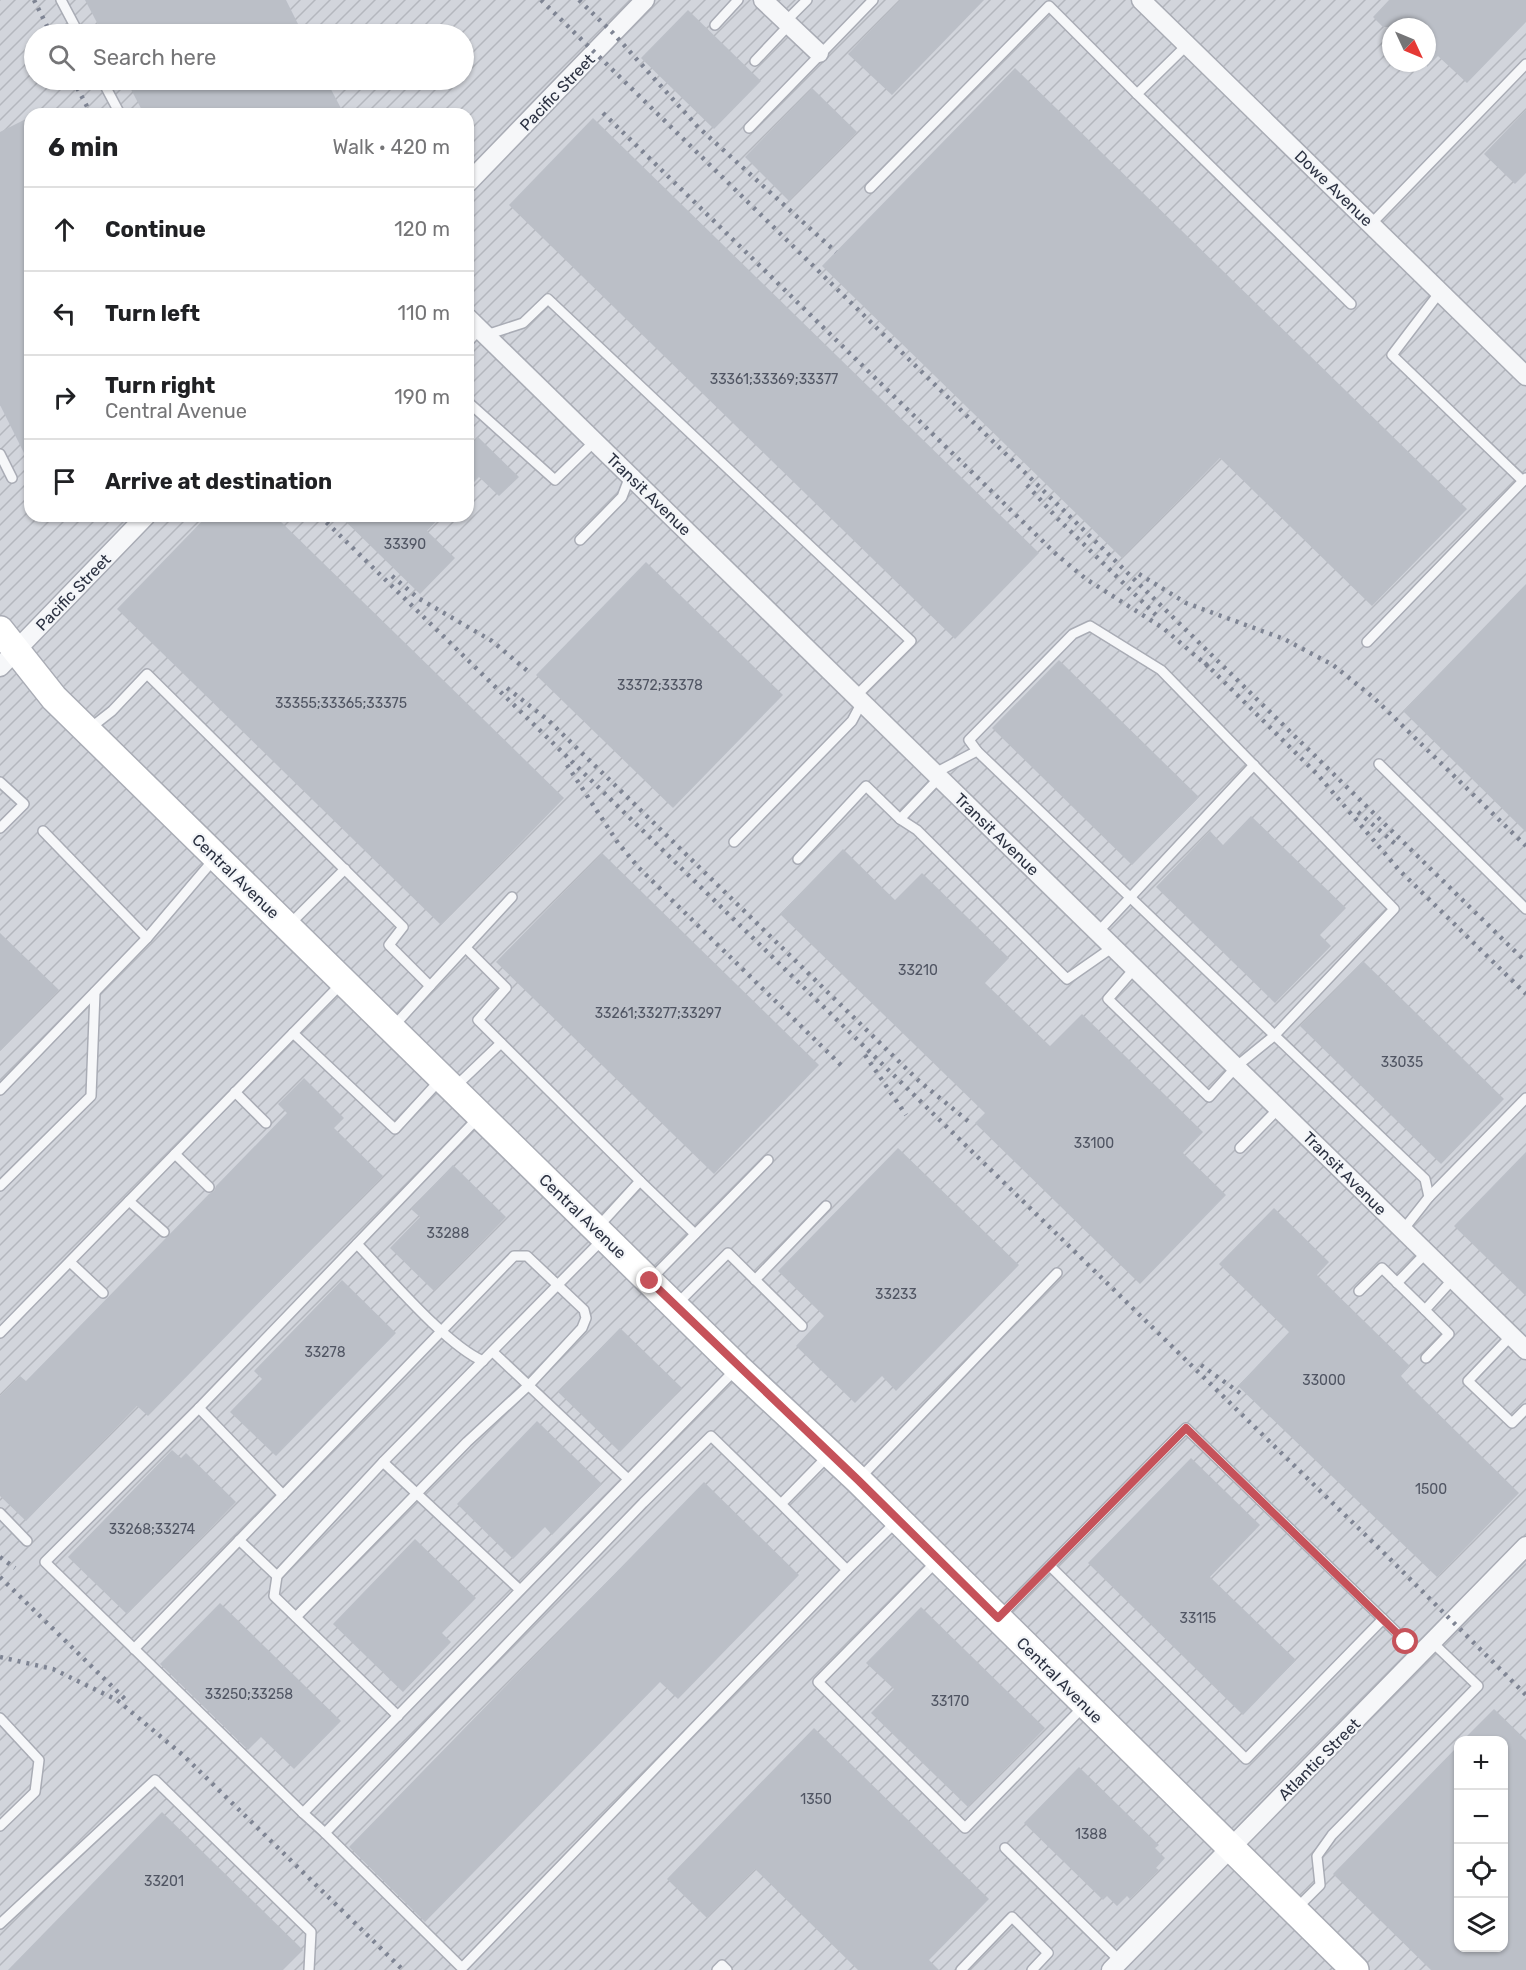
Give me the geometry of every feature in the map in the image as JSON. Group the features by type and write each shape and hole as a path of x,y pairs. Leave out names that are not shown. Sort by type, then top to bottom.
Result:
{"street":[{"name":"Pacific Street","path":"474,177 645,0"},
{"path":"763,0 819,53"},
{"name":"Dowe Avenue","path":"1141,0 1526,376"},
{"name":"Transit Avenue","path":"475,331 595,441 1526,1350"},
{"name":"Pacific Street","path":"7,660 140,522"},
{"name":"Central Avenue","path":"0,630 7,660 36,678 737,1367 858,1480 1355,1970"},
{"name":"Atlantic Street","path":"1115,1965 1526,1546"}],"lane":[{"path":"61,0 74,24"},
{"path":"715,25 738,0"},
{"path":"754,61 807,0"},
{"path":"749,128 819,53 873,0"},
{"path":"870,188 1049,6 1351,304"},
{"path":"1137,94 1187,45"},
{"path":"1371,224 1526,64"},
{"path":"107,90 117,108"},
{"path":"1367,642 1525,480 1392,355 1440,292"},
{"path":"475,331 523,323 548,299 911,641 859,699 852,722 734,842"},
{"path":"474,407 555,480 595,441"},
{"path":"0,453 12,478"},
{"path":"580,540 622,497 630,476"},
{"path":"1135,968 1108,999 1209,1097 1237,1066 1275,1035 1394,909 1161,670 1090,626 1073,634 969,740 977,751 1130,896 1275,1035 1425,1179 1429,1197"},
{"path":"87,730 112,711 147,674 403,927 389,945 430,987"},
{"path":"900,819 937,775 977,751"},
{"path":"1378,764 1526,909"},
{"path":"1098,932 1254,765"},
{"path":"0,782 24,804 0,828"},
{"path":"798,859 867,786 900,819 917,830 1067,979 1113,948"},
{"path":"43,831 147,938"},
{"path":"0,1090 147,938 216,857"},
{"path":"287,927 345,869"},
{"path":"392,1029 512,897"},
{"path":"466,948 506,988 478,1020 696,1234"},
{"path":"0,1334 343,981"},
{"path":"0,1186 91,1096 95,992"},
{"path":"293,1033 395,1129 447,1083 501,1042"},
{"path":"235,1092 266,1123"},
{"path":"1403,1230 1429,1197 1526,1098"},
{"path":"1240,1148 1279,1108"},
{"path":"481,1116 199,1408 45,1562 462,1968 898,1520"},
{"path":"175,1154 209,1187"},
{"path":"650,1281 768,1160"},
{"path":"398,1716 274,1596 277,1576 383,1462 560,1284 640,1181"},
{"path":"129,1201 164,1232"},
{"path":"755,1280 826,1206"},
{"path":"357,1244 442,1330 471,1356 483,1361"},
{"path":"675,1306 728,1253 802,1326"},
{"path":"1397,1283 1426,1253"},
{"path":"134,1649 514,1256 528,1256 560,1284 584,1310 586,1318 582,1328 529,1385 416,1492 296,1617"},
{"path":"70,1262 103,1293"},
{"path":"1359,1292 1382,1268 1425,1310 1449,1334 1426,1358"},
{"path":"858,1480 1057,1273"},
{"path":"1425,1310 1453,1279"},
{"path":"1511,1336 1468,1381 1512,1423 1526,1409"},
{"path":"493,1352 628,1479"},
{"path":"303,1813 737,1367"},
{"path":"199,1408 283,1495"},
{"path":"998,1618 1186,1428 1383,1619 1478,1686 1332,1835 1317,1856 1320,1885 1294,1911"},
{"path":"325,1833 643,1503 711,1436 847,1570"},
{"path":"781,1504 830,1454"},
{"path":"383,1462 520,1590"},
{"path":"0,1514 27,1541"},
{"path":"238,1540 277,1576"},
{"path":"939,1560 818,1682 940,1804 965,1828 1085,1705"},
{"path":"1050,1566 1246,1759 1383,1619"},
{"path":"0,1718 39,1760 35,1792 0,1826"},
{"path":"0,1924 155,1780 310,1932 309,1970"},
{"path":"1005,1848 1115,1965"},
{"path":"960,1970 1012,1917 1048,1953 1032,1970"},
{"path":"717,1970 722,1965 727,1970"}],"shaded area":[{"path":"0,0 1526,0 1526,1970 0,1970"}],"building":[{"path":"85,0 286,0 298,24 98,24"},
{"path":"900,0 984,0 892,95 848,54"},
{"path":"1389,0 1526,0 1526,22 1467,83 1438,56 1436,58 1436,18 1382,18 1382,26 1373,17"},
{"path":"688,10 761,81 714,129 641,58"},
{"path":"1015,68 1467,509 1372,606 1220,458 1122,558 822,266"},
{"path":"812,88 857,132 789,201 745,157"},
{"path":"131,90 331,90 341,108 141,108"},
{"path":"1526,110 1526,173 1515,184 1484,154"},
{"path":"593,118 1039,553 955,639 509,205"},
{"path":"24,120 24,453 0,405 0,132"},
{"path":"478,437 519,477 499,496 479,477 474,482 474,441"},
{"path":"201,522 281,522 564,798 441,925 117,609"},
{"path":"346,522 435,522 427,531 455,558 420,594"},
{"path":"646,562 783,695 673,808 536,675"},
{"path":"1526,584 1526,832 1403,711"},
{"path":"1059,660 1199,797 1132,865 992,728"},
{"path":"1251,816 1346,908 1320,935 1331,946 1275,1003 1156,887 1210,831 1223,845"},
{"path":"843,849 895,900 922,873 1009,958 985,983 1050,1046 1082,1014 1203,1132 1183,1153 1226,1195 1140,1284 975,1123 985,1113 780,914"},
{"path":"602,853 819,1065 714,1174 496,962"},
{"path":"0,933 59,990 0,1051"},
{"path":"1363,961 1504,1099 1441,1164 1300,1026"},
{"path":"304,1078 344,1118 334,1128 383,1176 148,1416 137,1406 26,1521 0,1496 0,1396 20,1376 26,1381 214,1191 216,1186 287,1113 278,1104"},
{"path":"898,1148 1019,1265 896,1391 882,1376 855,1403 796,1346 824,1316 778,1271"},
{"path":"1526,1152 1526,1296 1454,1226"},
{"path":"453,1165 506,1217 434,1291 390,1248 420,1217 411,1209"},
{"path":"1274,1208 1329,1262 1317,1275 1410,1366 1401,1376 1519,1493 1437,1577 1238,1386 1289,1332 1219,1264"},
{"path":"342,1280 396,1333 276,1456 230,1412 262,1379 254,1371"},
{"path":"620,1328 682,1388 620,1452 558,1392"},
{"path":"537,1421 602,1484 552,1535 545,1527 513,1559 457,1504"},
{"path":"172,1450 181,1458 186,1453 236,1502 127,1614 68,1557"},
{"path":"1191,1458 1260,1525 1210,1577 1296,1660 1243,1715 1088,1563"},
{"path":"704,1482 799,1575 678,1699 660,1682 425,1922 349,1847"},
{"path":"415,1539 476,1598 442,1633 451,1642 403,1692 333,1624"},
{"path":"220,1603 341,1721 294,1769 261,1737 248,1750 160,1664"},
{"path":"921,1607 1045,1728 968,1807 871,1713 894,1689 866,1663"},
{"path":"1494,1709 1526,1740 1526,1970 1431,1970 1333,1874 1454,1750 1454,1952 1508,1952 1508,1736 1467,1736"},
{"path":"814,1728 989,1899 929,1960 939,1970 858,1970 755,1869 707,1918 667,1879"},
{"path":"1079,1767 1159,1845 1155,1848 1165,1858 1156,1868 1159,1870 1130,1899 1127,1896 1117,1906 1107,1896 1103,1900 1024,1823"},
{"path":"162,1812 303,1950 283,1970 8,1970"}],"railway":[{"path":"34,0 46,24"},
{"path":"541,0 1526,962"},
{"path":"579,0 613,33 698,127 836,252"},
{"path":"78,90 88,108"},
{"path":"603,113 1057,555 1086,579 1163,628 1211,669"},
{"path":"1027,485 1057,518 1158,617"},
{"path":"326,522 1386,1555 1526,1695"},
{"path":"1139,574 1186,603 1284,639 1333,665 1374,698 1526,846"},
{"path":"392,576 418,598 492,641 530,673"},
{"path":"1205,663 1318,775 1399,870 1526,994"},
{"path":"507,688 548,720 919,1081 968,1121"},
{"path":"567,765 618,843 639,868 845,1069"},
{"path":"1358,812 1399,847"},
{"path":"865,1055 906,1115"},
{"path":"1201,1365 1240,1393"},
{"path":"0,1557 15,1568"},
{"path":"0,1577 127,1701"},
{"path":"0,1657 53,1669 117,1700 184,1756 403,1970"}],"route":[{"path":"650,1281 998,1618 1186,1428 1406,1642"}]}
